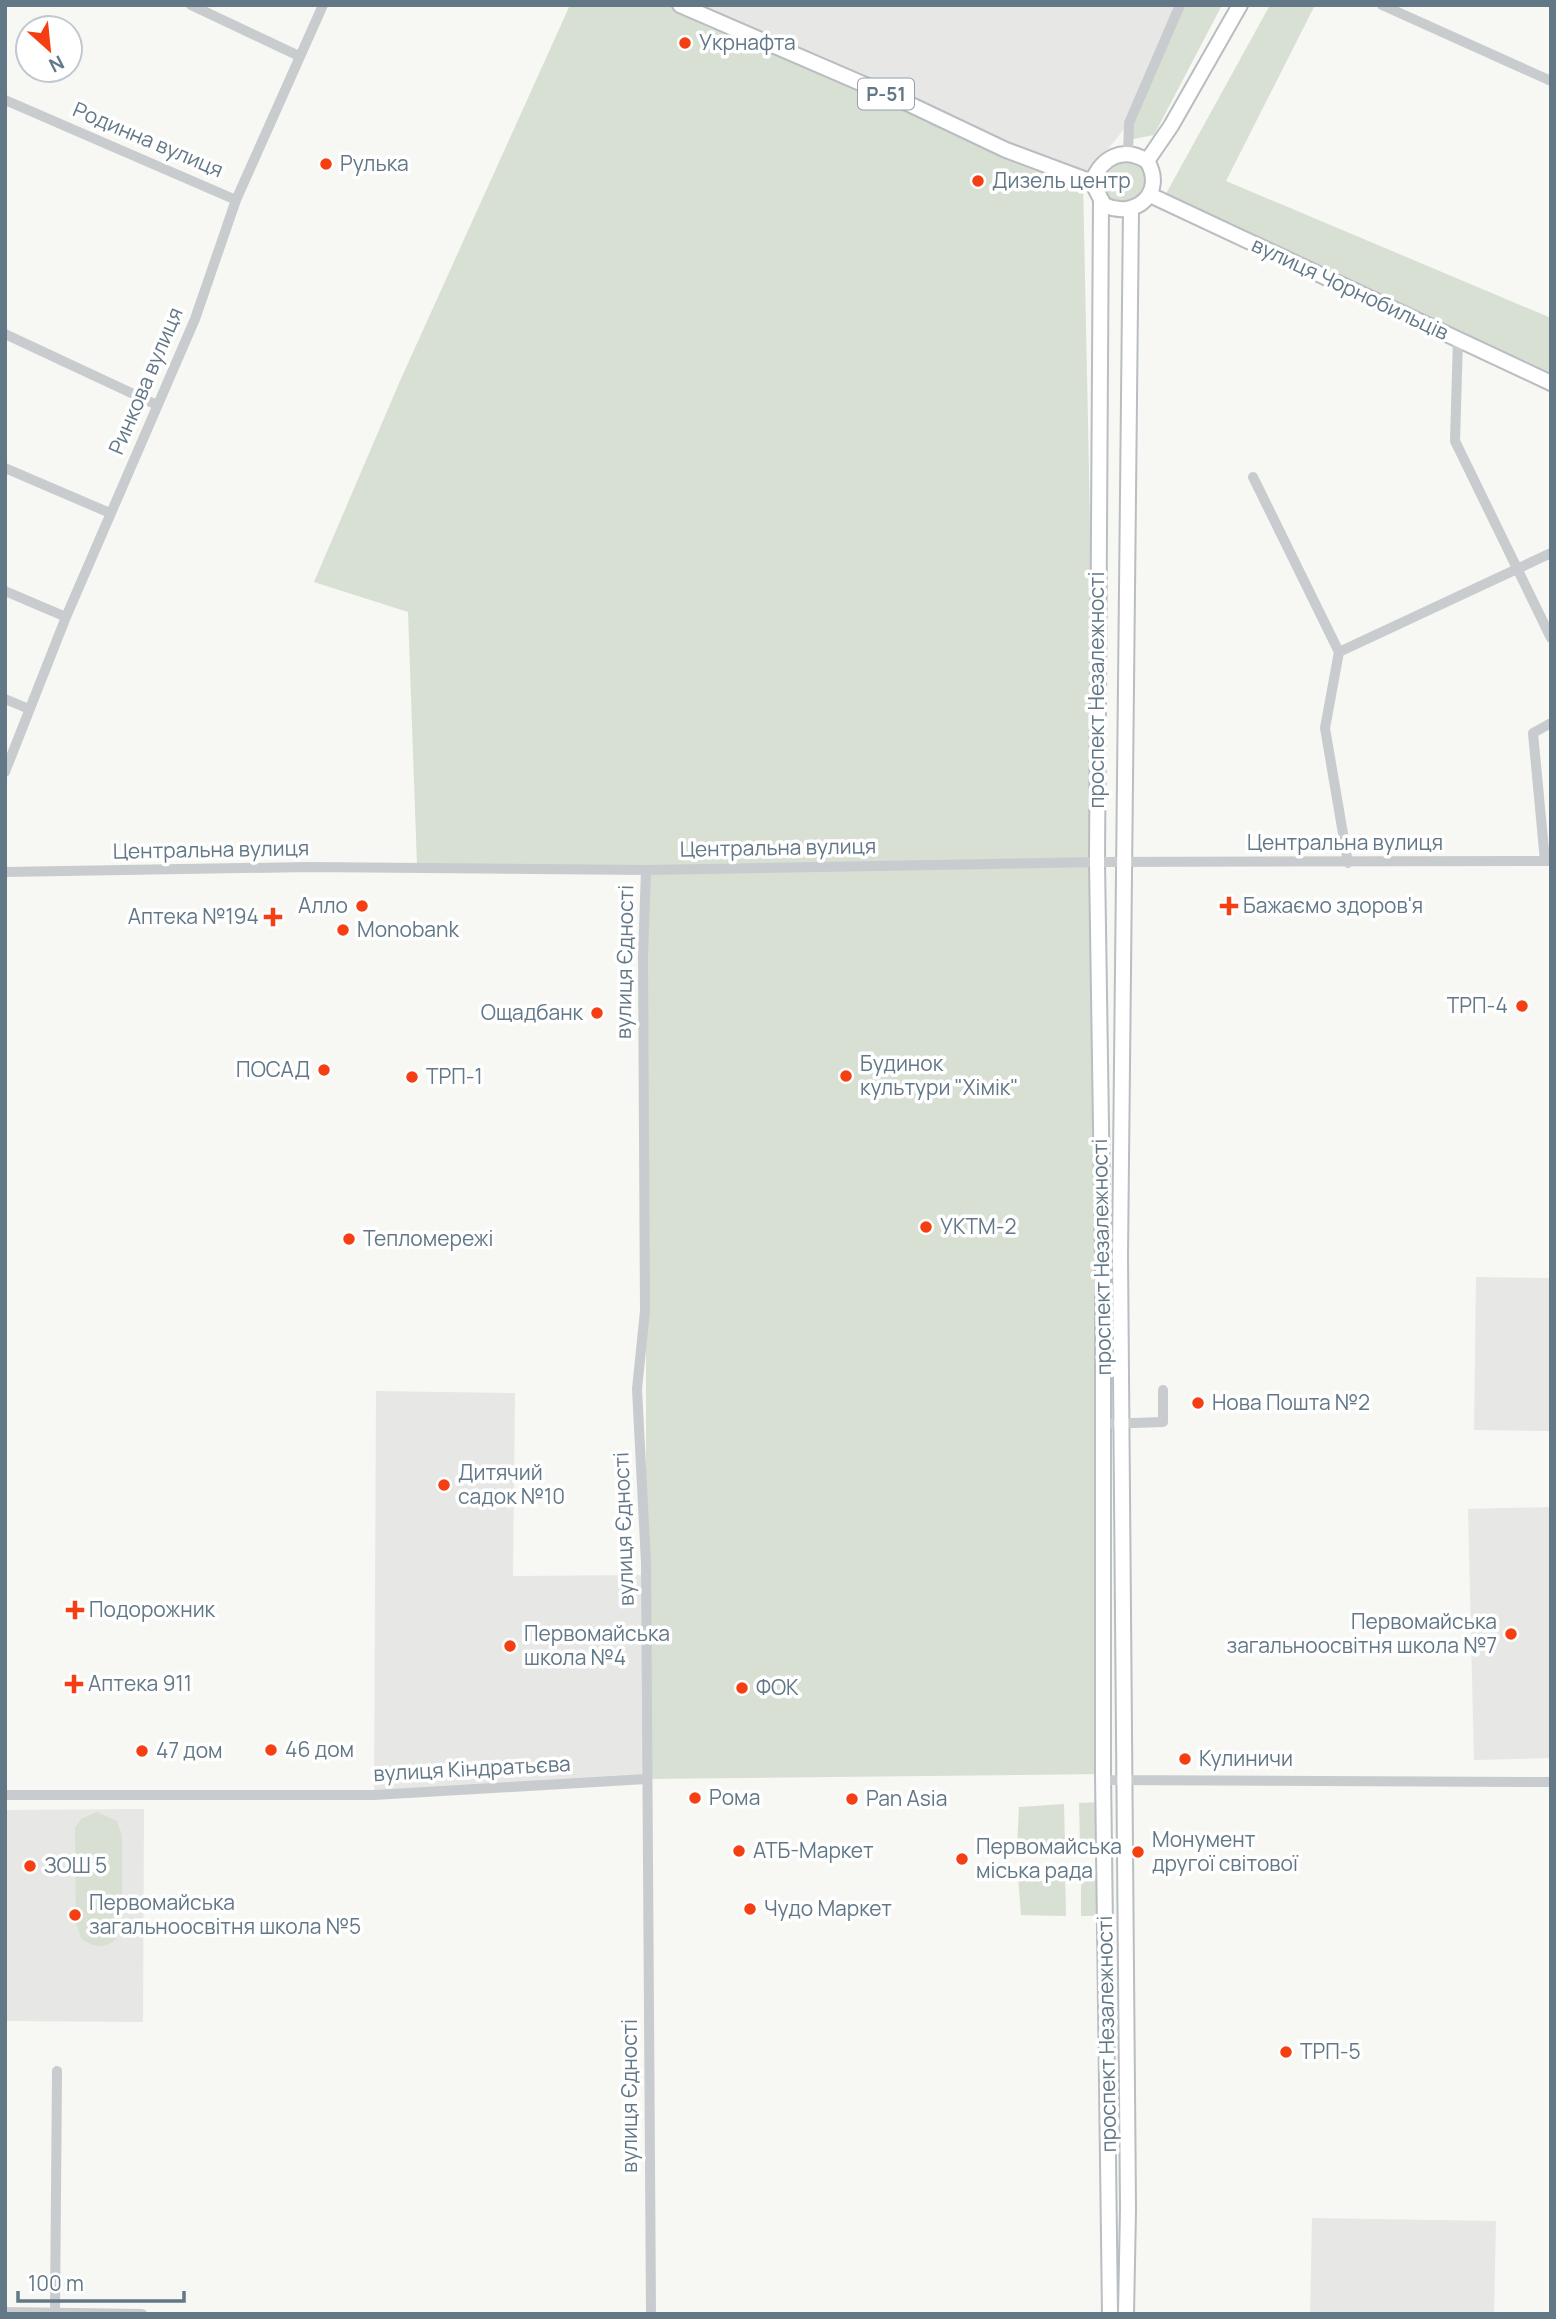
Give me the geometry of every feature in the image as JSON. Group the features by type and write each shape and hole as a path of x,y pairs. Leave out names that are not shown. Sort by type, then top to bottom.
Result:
{"street":[{"path":"191,5 299,56"},
{"name":"Ринкова вулиця","path":"5,772 66,617 195,319 236,200 323,5"},
{"name":"Р-51","path":"680,5 907,103 1006,150 1092,182"},
{"path":"1128,154 1129,123 1180,5"},
{"path":"1147,161 1171,126 1240,5"},
{"path":"1382,5 1551,81"},
{"name":"Родинна вулиця","path":"5,100 236,200"},
{"path":"1128,154 1147,161 1153,181 1150,195 1143,203 1131,209 1113,209 1101,200 1092,182 1103,163 1110,157 1128,154"},
{"name":"вулиця Чорнобильців","path":"1150,195 1551,383"},
{"name":"проспект Незалежності","path":"1101,200 1097,862 1110,2314"},
{"name":"проспект Незалежності","path":"1126,2314 1128,2209 1120,1256 1127,346 1131,209"},
{"path":"5,334 158,405"},
{"path":"1458,339 1455,441 1551,638"},
{"path":"5,468 110,513"},
{"path":"1254,477 1339,652 1325,728 1348,863"},
{"path":"1339,652 1551,552"},
{"path":"5,591 66,617"},
{"path":"5,699 29,709"},
{"path":"1548,861 1533,733 1551,723"},
{"name":"Центральна вулиця","path":"5,872 336,867 646,870 1125,861 1548,861"},
{"name":"вулиця Єдності","path":"646,870 643,957 645,1311 637,1389 646,1563 651,2314"},
{"path":"1104,1424 1163,1422 1163,1390"},
{"path":"1104,1777 1124,1780 1551,1782"},
{"name":"вулиця Кіндратьєва","path":"5,1796 374,1794 646,1779"},
{"path":"55,2312 57,2071"},
{"path":"5,2312 142,2314"}],"shaded area":[{"path":"570,5 680,5 1083,180 1097,862 1103,1774 646,1779 646,870 417,865 408,612 314,582 400,381"},
{"path":"702,5 1180,5 1129,123 1083,180 698,14"},
{"path":"1180,5 1222,5 1154,135 1128,140 1129,123"},
{"path":"1270,5 1315,5 1226,181 1551,318 1551,383 1162,201"},
{"path":"1110,157 1147,161 1150,195 1122,210 1095,192"},
{"path":"1476,1277 1551,1278 1551,1431 1474,1430"},
{"name":"Первомайська школа №4","path":"376,1391 515,1393 513,1576 647,1575 646,1779 374,1795"},
{"name":"Первомайська загальноосвітня школа №7","path":"1551,1507 1551,1758 1474,1760 1468,1509"},
{"path":"1104,1802 1105,1844 1080,1845 1079,1803"},
{"path":"1064,1804 1065,1845 1017,1846 1019,1807"},
{"name":"Первомайська загальноосвітня школа №5","path":"144,1809 143,2022 5,2021 5,1810"},
{"path":"97,1812 117,1821 122,1835 122,1930 114,1941 104,1946 92,1945 81,1938 76,1923 75,1828 81,1819"},
{"path":"1065,1874 1066,1916 1021,1915 1018,1875"},
{"path":"1081,1874 1105,1874 1106,1916 1081,1916"},
{"path":"1312,2218 1496,2221 1494,2314 1310,2314"}],"place":[{"name":"Укрнафта","path":"685,43"},
{"name":"Рулька","path":"326,164"},
{"name":"Дизель центр","path":"978,181"},
{"name":"Алло","path":"362,906"},
{"name":"Бажаємо здоров'я","path":"1229,906"},
{"name":"Аптека №194","path":"273,917"},
{"name":"Monobank","path":"343,930"},
{"name":"ТРП-4","path":"1522,1006"},
{"name":"Ощадбанк","path":"597,1013"},
{"name":"ПОСАД","path":"324,1070"},
{"name":"Будинок культури \"Хімік\"","path":"846,1076"},
{"name":"ТРП-1","path":"412,1077"},
{"name":"УКТМ-2","path":"926,1227"},
{"name":"Тепломережі","path":"349,1239"},
{"name":"Нова Пошта №2","path":"1198,1403"},
{"name":"Дитячий садок №10","path":"444,1485"},
{"name":"Подорожник","path":"75,1610"},
{"name":"Первомайська загальноосвітня школа №7","path":"1511,1634"},
{"name":"Первомайська школа №4","path":"510,1646"},
{"name":"Аптека 911","path":"74,1684"},
{"name":"ФОК","path":"742,1688"},
{"name":"46 дом","path":"271,1750"},
{"name":"47 дом","path":"142,1751"},
{"name":"Кулиничи","path":"1185,1759"},
{"name":"Рома","path":"695,1798"},
{"name":"Pan Asia","path":"852,1799"},
{"name":"АТБ-Маркет","path":"739,1851"},
{"name":"Монумент другої світової","path":"1138,1852"},
{"name":"Первомайська мiська рада","path":"962,1859"},
{"name":"ЗОШ 5","path":"30,1866"},
{"name":"Чудо Маркет","path":"750,1909"},
{"name":"Первомайська загальноосвітня школа №5","path":"75,1915"},
{"name":"ТРП-5","path":"1286,2052"}]}
